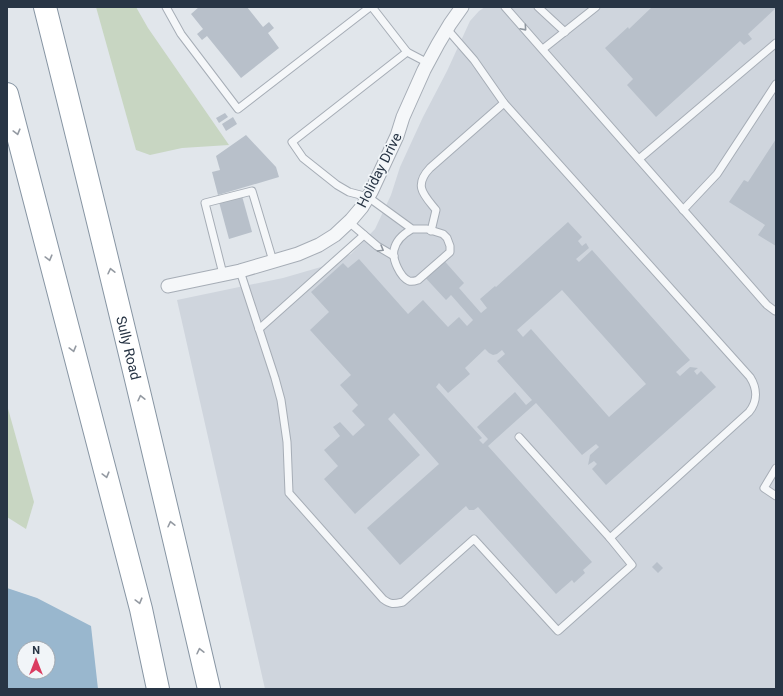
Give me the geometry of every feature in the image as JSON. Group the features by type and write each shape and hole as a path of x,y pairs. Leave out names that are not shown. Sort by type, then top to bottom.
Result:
{"highway":[{"name":"Sully Road","path":"45,7 89,182 209,689"},
{"path":"7,94 141,609 158,689"}],"street":[{"name":"Holiday Drive","path":"168,286 240,271 298,254 319,245 335,235 349,222 362,207 368,197 397,136 403,117 428,62 462,7"}],"lane":[{"path":"166,7 181,34 238,109 371,7 407,52 428,62"},
{"path":"505,7 767,305 776,311"},
{"path":"538,7 565,32"},
{"path":"543,50 596,7"},
{"path":"447,29 474,60 504,104 754,383 756,397 749,412 610,538"},
{"path":"639,159 776,42"},
{"path":"407,52 292,142 303,158 337,185 349,192 368,197 412,229"},
{"path":"683,210 717,174 776,84"},
{"path":"431,230 436,210 422,193 421,184 424,175 430,168 504,104"},
{"path":"223,274 205,204 252,191 273,261"},
{"path":"349,222 377,246 394,256"},
{"path":"412,229 431,230 443,234 447,238 450,246 450,252 418,280 408,281 397,267 394,250 400,238 412,229"},
{"path":"259,329 364,235"},
{"path":"240,271 281,400 287,442 289,493 389,604 397,604 409,598 474,539 558,631 632,565 610,538 519,438"},
{"path":"776,468 764,488 776,496"}],"shaded area":[{"path":"485,7 776,7 776,689 265,689 177,300 283,278 321,267 351,254 375,229 391,195 400,167 470,21"}],"green space":[{"path":"96,7 136,7 148,28 229,145 182,148 150,155 136,150"},
{"path":"7,405 34,502 26,529 7,517"}],"water":[{"path":"7,588 37,598 91,626 98,689 7,689"}],"building":[{"path":"199,7 247,7 263,27 269,22 274,28 268,33 279,48 241,78 207,36 202,40 197,34 203,29 191,14"},
{"path":"652,7 776,8 748,34 752,39 744,45 740,41 656,117 627,85 633,79 605,48 628,27 629,29"},
{"path":"225,113 228,117 219,123 216,118"},
{"path":"233,117 237,124 226,131 222,124"},
{"path":"246,135 276,167 279,177 218,195 212,172 220,170 216,156"},
{"path":"776,139 776,246 758,235 765,225 729,202 744,180 748,182"},
{"path":"242,196 252,232 229,239 219,202"},
{"path":"568,222 582,237 578,241 582,246 586,243 589,248 576,259 579,262 592,250 690,360 676,372 680,376 690,367 698,368 694,371 697,375 701,371 716,387 606,485 592,469 597,464 594,461 588,465 590,455 599,447 596,444 582,455 536,403 488,446 592,562 583,570 585,573 574,583 572,580 556,594 478,507 474,510 469,510 466,506 400,565 367,528 439,464 394,413 388,419 420,455 355,514 324,479 338,466 324,450 340,436 333,427 340,422 353,436 365,425 352,411 358,405 340,385 351,375 310,330 329,312 311,292 343,263 348,268 359,259 408,314 423,300 448,327 459,317 467,326 473,320 451,295 446,300 421,273 440,256 464,283 459,288 481,313 487,308 480,299 495,286 496,287","holes":["562,290 646,384 609,417 531,329 523,337 517,330","485,349 493,355 502,350 505,354 497,361 532,400 526,405 515,392 477,427 488,439 483,444 479,440 482,438 436,387 439,383 448,393 470,374 465,368"]},
{"path":"657,562 663,568 658,573 652,567"}]}
